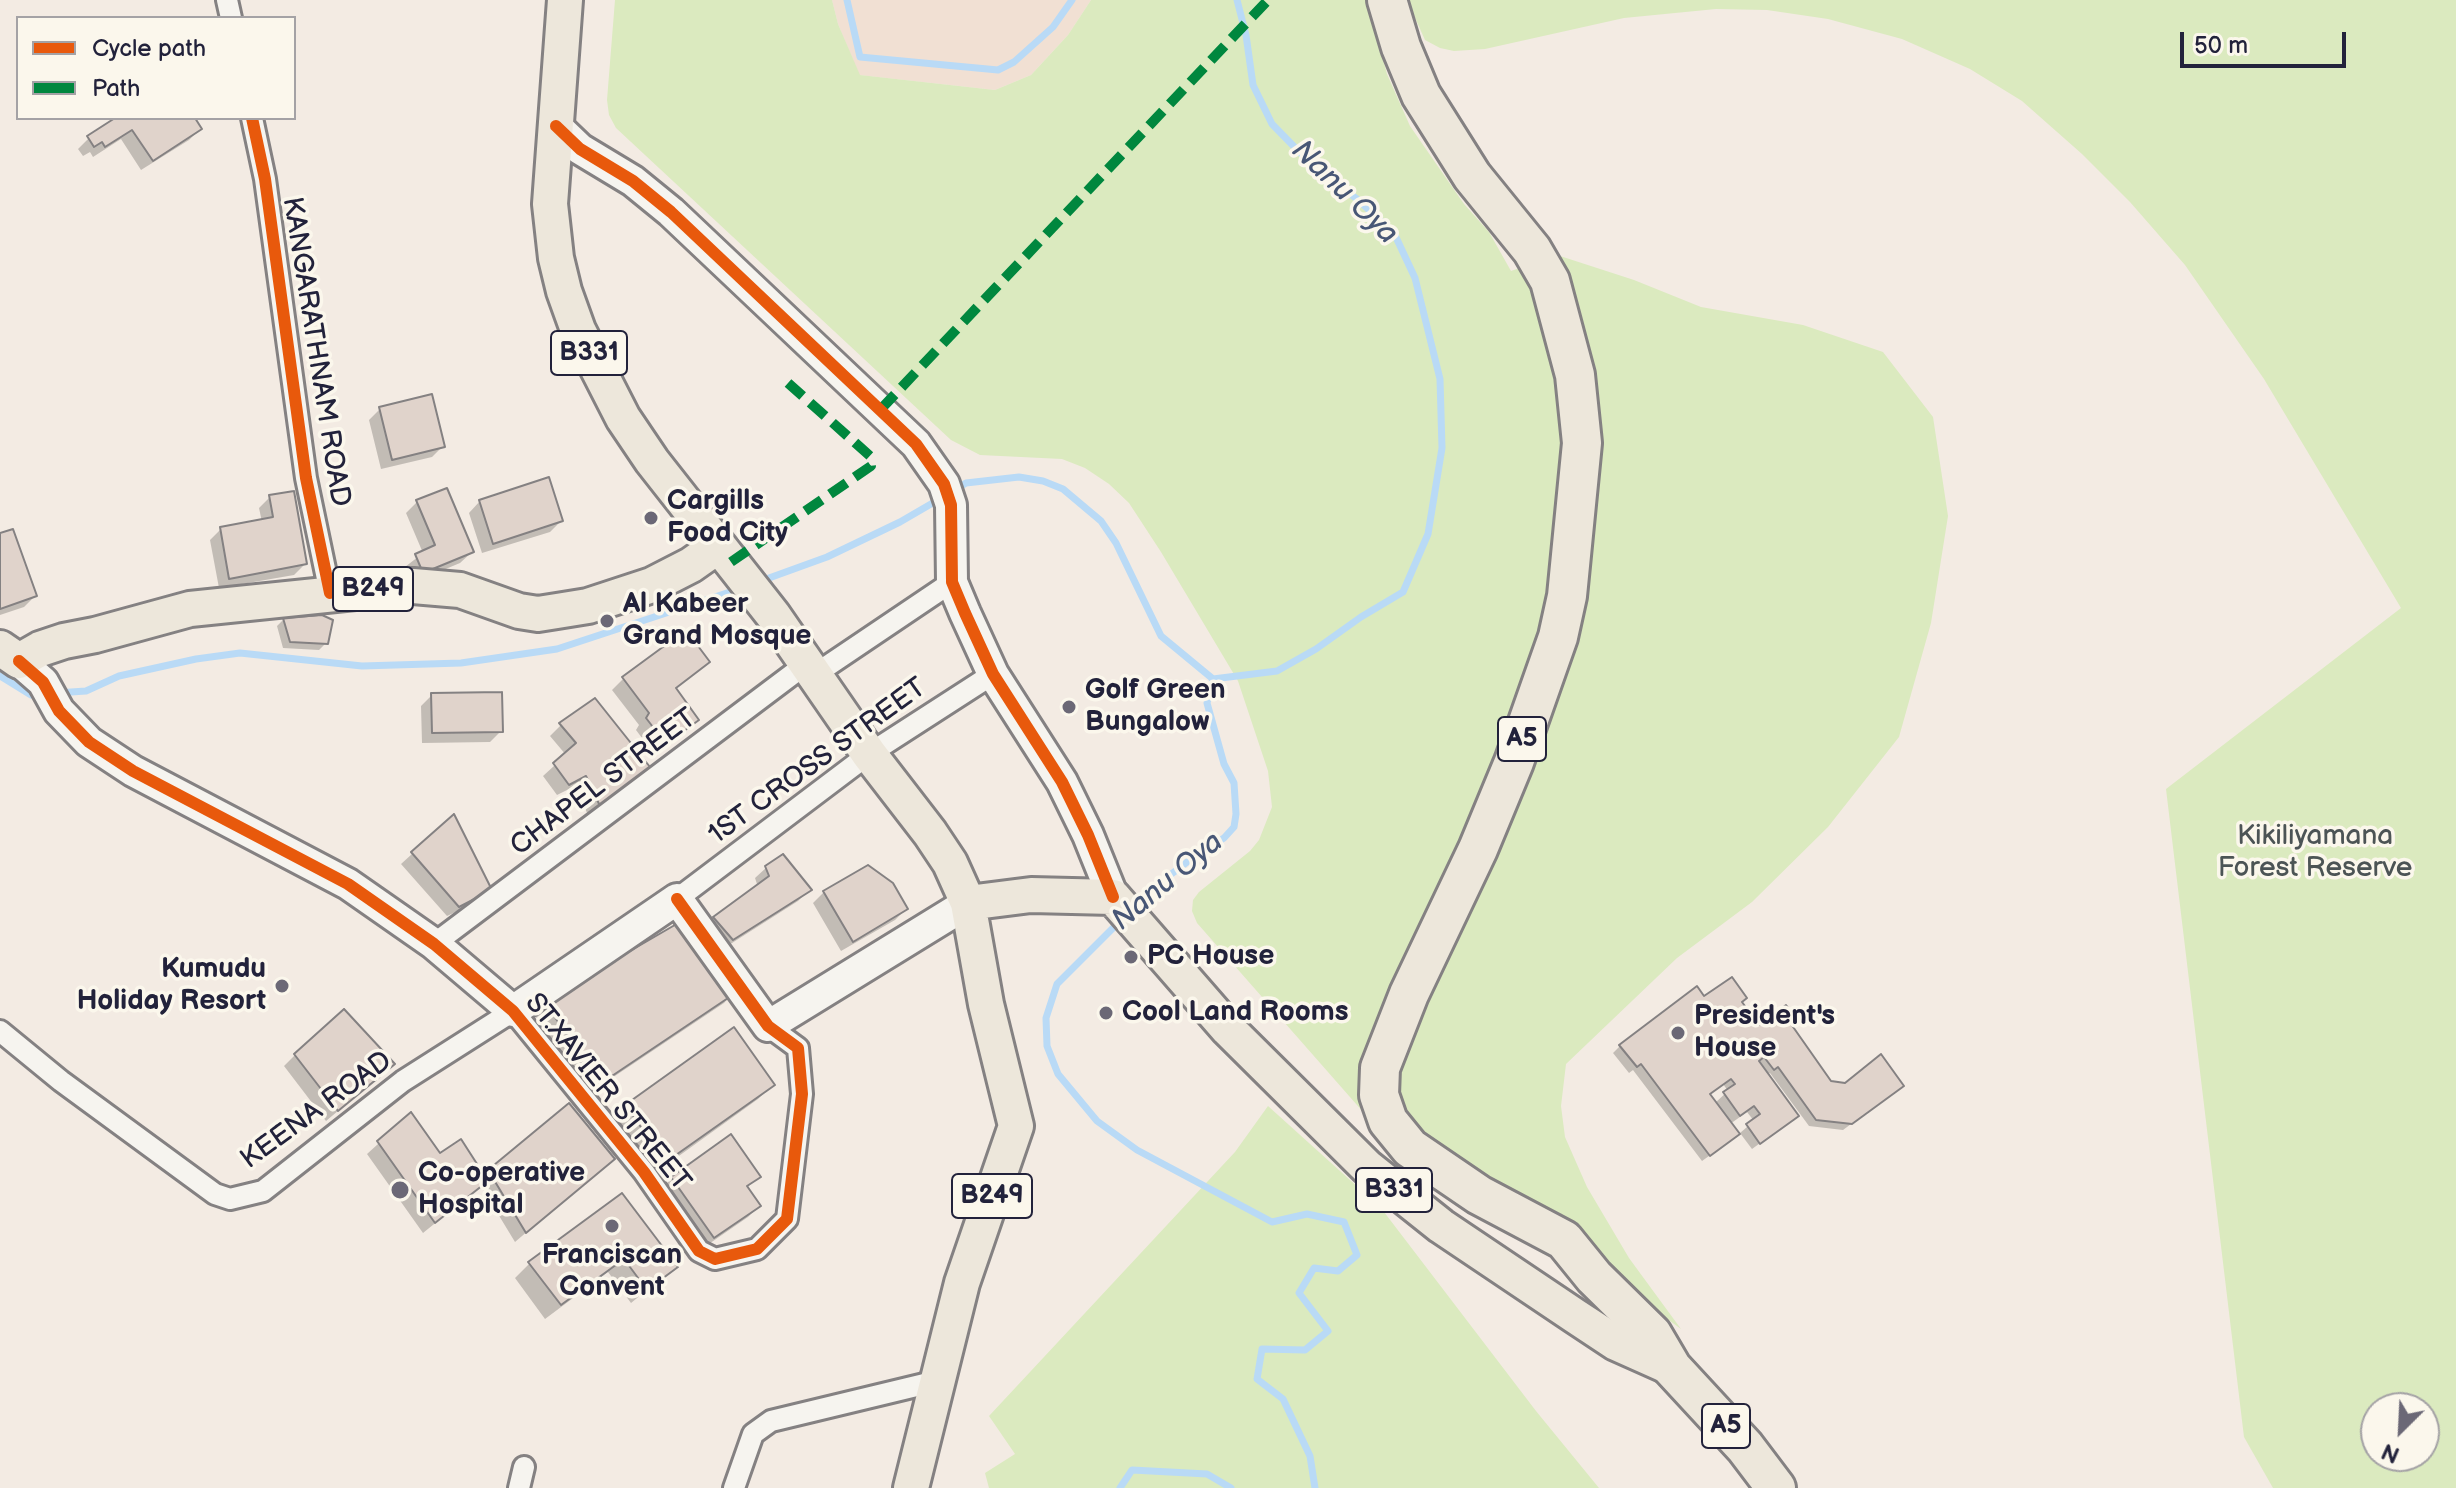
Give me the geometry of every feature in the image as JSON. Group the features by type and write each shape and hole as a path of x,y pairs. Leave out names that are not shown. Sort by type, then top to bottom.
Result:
{"highway":[{"name":"A5","path":"1387,0 1401,47 1421,95 1472,176 1532,250 1550,281 1577,386 1582,443 1567,596 1558,637 1514,762 1478,849 1409,994 1380,1068 1377,1078 1379,1095 1388,1121 1410,1148 1479,1195 1564,1240 1594,1277 1652,1334 1672,1368 1745,1447 1776,1488"}],"main road":[{"name":"B331","path":"565,0 550,204 564,291 578,330 623,418 652,461 773,615 869,754 950,863 968,903"},
{"name":"B249","path":"21,664 40,649 64,641 190,609 330,593 413,586 440,587 479,594 519,611 548,613 588,606 652,585 691,565 725,554"},
{"path":"968,903 1031,895 1115,900"},
{"name":"B331","path":"1115,900 1228,1029 1358,1159 1451,1234 1616,1343 1672,1368"},
{"name":"B249","path":"911,1488 962,1283 1016,1126 986,1004 968,903"}],"street":[{"name":"KANGARATHNAM ROAD","path":"252,120 265,179 306,478 330,593"},
{"path":"556,126 580,149 633,181 702,239 916,444 947,494 952,582 993,674 1062,782 1115,900"},
{"name":"CHAPEL STREET","path":"434,944 718,733 810,670 952,582"},
{"name":"ST.XAVIER STREET","path":"21,664 89,742 133,771 348,884 434,944 513,1011 644,1172 699,1251 715,1259 757,1249 787,1219 802,1094 800,1063 798,1048 768,1026"},
{"name":"1ST CROSS STREET","path":"677,899 869,754 993,674"},
{"path":"513,1011 677,899 768,1026 968,903"},
{"name":"KEENA ROAD","path":"0,1031 61,1081 215,1194 230,1199 263,1191 403,1081 513,1011"},
{"path":"734,1488 753,1434 771,1421 937,1381"},
{"path":"519,1488 524,1467"}],"shaded area":[{"path":"832,0 1091,0 1068,35 1031,75 995,90 859,75 838,24"}],"green space":[{"path":"615,0 832,0 838,24 860,75 995,90 1031,75 1068,35 1091,0 1367,0 1387,74 1410,126 1464,204 1489,232 1511,271 1557,255 1634,280 1701,307 1803,325 1883,352 1933,417 1948,516 1931,623 1899,737 1828,827 1752,902 1677,958 1566,1064 1561,1106 1565,1137 1587,1187 1629,1258 1681,1329 1447,1158 1402,1118 1364,1113 1197,923 1192,911 1193,900 1250,851 1259,840 1272,807 1268,771 1238,681 1161,552 1129,503 1109,484 1085,468 1062,459 980,455 951,440 616,128 609,115 607,100"},
{"name":"Kikiliyamana Forest Reserve","path":"1407,0 2456,0 2456,1488 2273,1488 2244,1437 2166,789 2401,608 2264,379 2185,265 2130,202 2022,101 1970,69 1902,39 1828,19 1767,10 1716,9 1624,18 1485,49 1454,51 1425,40"},
{"path":"1268,1106 1381,1208 1536,1411 1599,1488 989,1488 985,1473 1015,1454 989,1416 1235,1152"}],"building":[{"path":"112,120 196,120 202,129 153,161 132,130 105,147 102,142 94,147 87,136"},
{"path":"432,394 445,447 392,460 379,407"},
{"path":"549,477 563,521 493,544 479,500"},
{"path":"447,488 474,552 423,573 415,554 435,545 416,500"},
{"path":"294,491 307,564 229,579 220,527 273,517 269,495"},
{"path":"13,529 37,596 0,609 0,533"},
{"path":"322,615 333,620 328,644 290,642 283,618"},
{"path":"686,630 710,662 676,688 699,720 666,744 646,718 649,713 622,677"},
{"path":"502,692 503,732 432,733 431,693"},
{"path":"595,698 650,767 600,806 586,776 569,785 553,763 576,743 559,723"},
{"path":"454,814 492,890 459,907 411,852"},
{"path":"783,854 812,890 733,940 713,917 769,876 765,866"},
{"path":"868,865 893,883 908,909 853,942 823,891"},
{"path":"680,922 737,992 600,1084 544,1001"},
{"path":"1732,977 1747,998 1742,1002 1759,1025 1786,1005 1797,1020 1791,1024 1831,1081 1845,1083 1881,1054 1904,1086 1852,1124 1816,1120 1778,1067 1774,1070 1764,1057 1759,1061 1799,1116 1760,1144 1746,1124 1760,1114 1754,1106 1740,1116 1723,1092 1735,1084 1731,1079 1710,1094 1740,1134 1710,1156 1641,1064 1637,1067 1619,1045 1697,986 1704,996"},
{"path":"344,1009 395,1064 338,1111 294,1054"},
{"path":"734,1027 775,1085 666,1162 625,1105"},
{"path":"569,1103 615,1159 526,1233 488,1170"},
{"path":"411,1112 440,1153 461,1139 488,1181 435,1223 377,1141"},
{"path":"731,1134 761,1177 747,1186 761,1206 714,1238 671,1177"},
{"name":"Franciscan Convent","path":"622,1193 678,1267 647,1290 624,1259 561,1305 528,1262"}],"waterway":[{"name":"Nanu Oya","path":"847,0 860,57 998,70 1014,62 1053,27 1072,0"},
{"name":"Nanu Oya","path":"1213,679 1277,671 1403,592 1428,534 1442,448 1440,379 1415,278 1394,233 1357,199 1312,165 1272,124 1253,85 1237,0"},
{"path":"953,491 966,483 1019,477 1043,481 1063,489 1101,521 1116,543 1161,636 1213,679"},
{"path":"758,582 827,557 900,522 943,497"},
{"path":"56,693 86,691 119,676 240,653 362,666 461,663 557,649 739,589"},
{"path":"0,676 31,695 40,694"},
{"name":"Nanu Oya","path":"1135,906 1153,888 1224,838 1234,827 1234,783 1224,764 1207,703 1213,679"},
{"name":"Nanu Oya","path":"1121,920 1057,984 1046,1018 1047,1046 1058,1074 1097,1121 1137,1150 1272,1222 1307,1214 1344,1222 1357,1255 1338,1271 1314,1268 1299,1293 1328,1331 1305,1350 1262,1349 1257,1379 1283,1399 1310,1456 1315,1488"},
{"name":"Nanu Oya","path":"1120,1488 1132,1470 1207,1474 1231,1488"}],"marked path":[{"path":"881,409 1268,0"},
{"path":"731,562 871,466 870,456 788,383"}],"cycle path":[{"path":"252,120 265,179 306,478 330,593"},
{"path":"556,126 580,149 633,181 671,212 916,444 944,484 951,505 952,582 965,613 993,674 1062,782 1113,897"},
{"path":"19,661 43,682 59,711 89,742 133,771 348,884 434,944 513,1011 644,1172 699,1251 715,1259 757,1249 787,1219 802,1094 798,1048 768,1026 677,899"}],"place":[{"name":"Cargills Food City","path":"651,518"},
{"name":"Al Kabeer Grand Mosque","path":"607,621"},
{"name":"Golf Green Bungalow","path":"1069,707"},
{"name":"PC House","path":"1131,957"},
{"name":"Kumudu Holiday Resort","path":"282,986"},
{"name":"Cool Land Rooms","path":"1106,1013"},
{"name":"President's House","path":"1678,1033"},
{"name":"Co-operative Hospital","path":"400,1190"},
{"name":"Franciscan Convent","path":"612,1226"}]}
